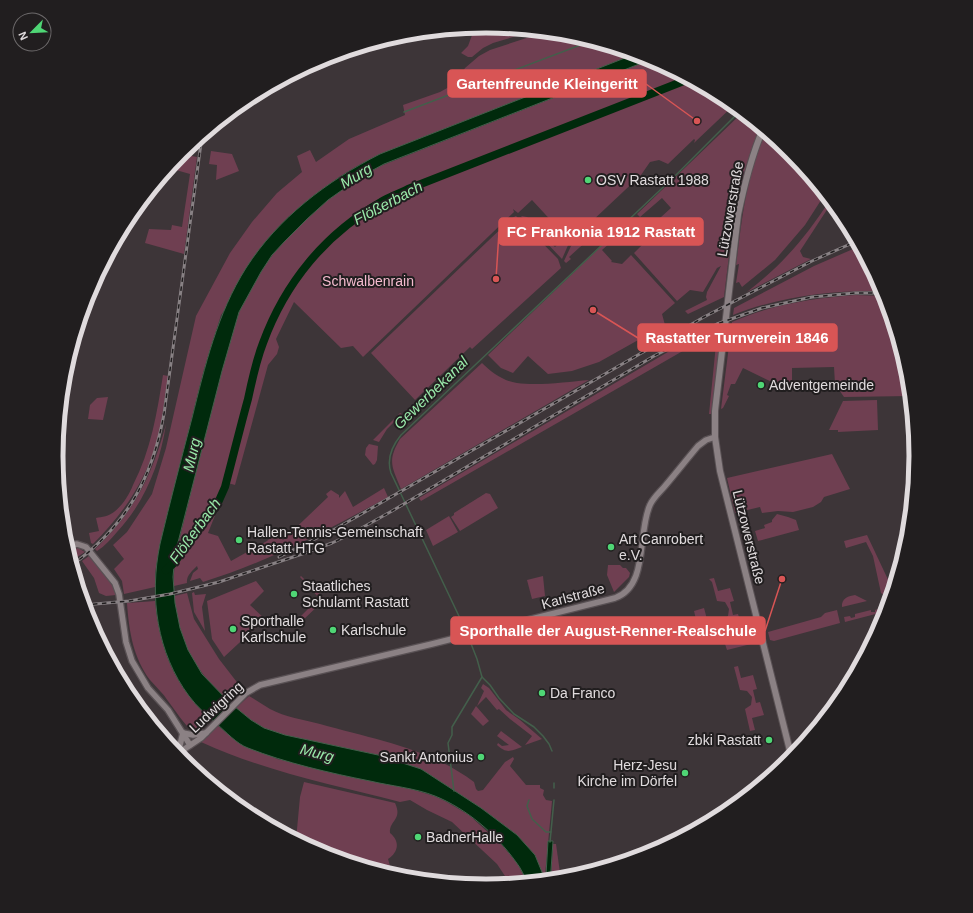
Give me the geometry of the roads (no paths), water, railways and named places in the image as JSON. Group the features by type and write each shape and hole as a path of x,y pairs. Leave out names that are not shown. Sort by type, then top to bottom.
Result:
{"main road":[{"name":"Lützowerstraße","path":"761,134 752,157 741,203 717,391 715,437 720,471 790,752"}],"street":[{"name":"Karlstraße","path":"274,682 463,637 615,598 626,592 632,585 639,565 641,543 650,504 698,446 706,440 715,437"},
{"path":"72,545 79,544 86,547 115,583 119,594 123,632 132,661 148,688 168,710 190,745"},
{"name":"Ludwigring","path":"182,751 199,736 206,732 246,693 255,687 274,682"},
{"path":"183,733 199,736"},
{"path":"179,748 183,733"}],"water":[{"name":"Murg","path":"628,57 643,63 384,164 362,176 328,200 272,255 239,312 222,371 175,554 173,577 175,603 180,628 188,650 202,674 229,702 251,720 264,728 285,735 378,755 421,769 481,808 517,835 535,855 544,876 525,878 518,864 490,832 469,815 447,801 419,791 339,775 293,763 240,744 202,711 189,696 169,662 158,624 155,584 160,544 202,379 213,341 227,304 246,268 273,233 288,217 305,202 341,176 380,154"},
{"path":"548,841 553,841 551,875 546,875"}],"waterway":[{"path":"404,112 583,44"},
{"name":"Flößerbach","path":"166,570 174,563 217,505 225,487 258,357 272,321 295,280 325,245 342,229 361,215 384,200 408,189 682,82"},
{"name":"Gewerbekanal","path":"467,633 391,473 389,462 395,443 401,435 675,176 736,115"},
{"name":"Gewerbekanal","path":"468,636 482,677 514,714 534,727 543,736 552,751"},
{"path":"454,791 448,743 452,735 452,727 482,677"},
{"name":"Gewerbekanal","path":"554,783 554,788"},
{"path":"529,800 527,806 532,819 546,832 551,832"},
{"name":"Gewerbekanal","path":"550,842 554,800"}],"railway":[{"path":"76,562 91,550 122,517 144,480 159,438 164,414 201,144"},
{"path":"279,557 337,528 704,317 812,261 852,243"},
{"path":"89,605 129,601 170,594 219,582 332,543 392,511 654,356 717,324 762,308 812,297 855,293 878,293"}],"place":[{"name":"Gartenfreunde Kleingeritt","path":"697,121"},
{"name":"OSV Rastatt 1988","path":"588,180"},
{"name":"FC Frankonia 1912 Rastatt","path":"496,279"},
{"name":"Rastatter Turnverein 1846","path":"593,310"},
{"name":"Adventgemeinde","path":"761,385"},
{"name":"Hallen-Tennis-Gemeinschaft Rastatt HTG","path":"239,540"},
{"name":"Art Canrobert e.V.","path":"611,547"},
{"name":"Sporthalle der August-Renner-Realschule","path":"782,579"},
{"name":"Staatliches Schulamt Rastatt","path":"294,594"},
{"name":"Sporthalle Karlschule","path":"233,629"},
{"name":"Karlschule","path":"333,630"},
{"name":"Da Franco","path":"542,693"},
{"name":"zbki Rastatt","path":"769,740"},
{"name":"Sankt Antonius","path":"481,757"},
{"name":"Herz-Jesu Kirche im Dörfel","path":"685,773"},
{"name":"BadnerHalle","path":"418,837"}],"park label":[{"name":"Schwalbenrain","path":"368,281"}]}
